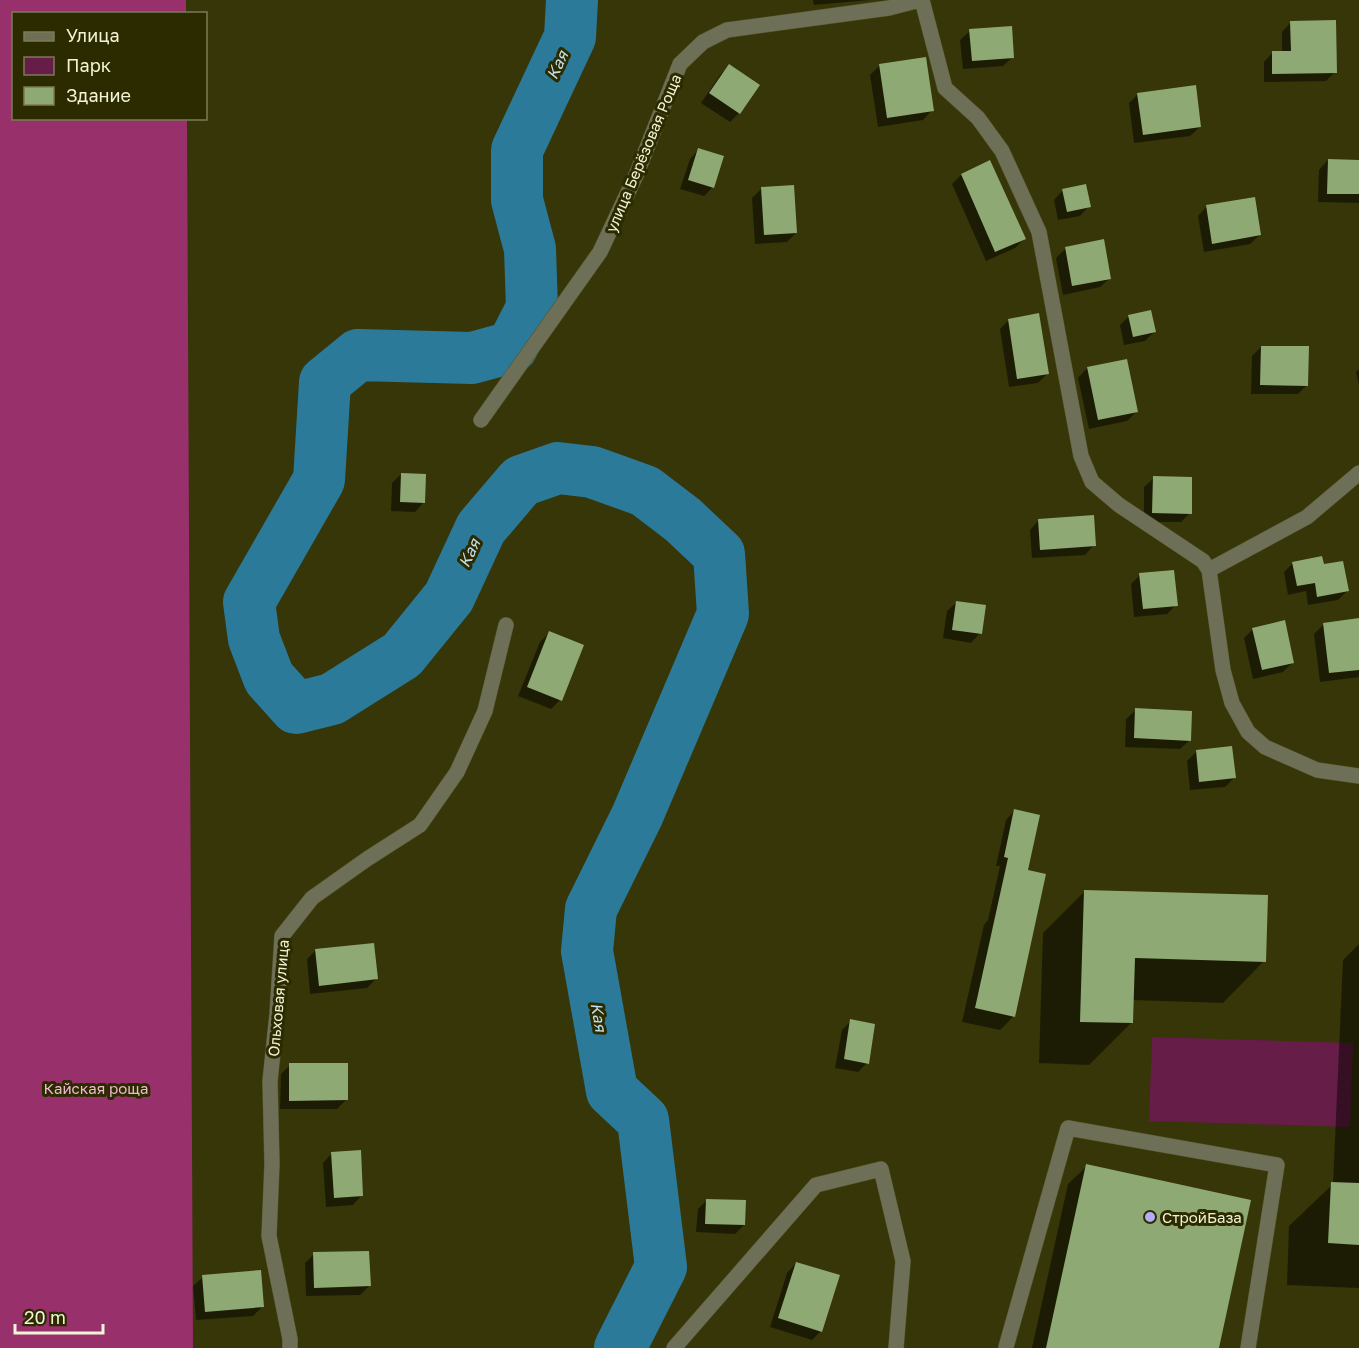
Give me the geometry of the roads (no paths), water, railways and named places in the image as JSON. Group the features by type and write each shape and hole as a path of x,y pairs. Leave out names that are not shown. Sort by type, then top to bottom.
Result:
{"street":[{"name":"улица Берёзовая Роща","path":"481,420 600,252 638,173 680,64 704,42 727,30 889,8 921,0"},
{"path":"921,0 945,88 978,118 1002,152 1040,232 1081,456 1092,482 1119,505 1203,561 1209,570 1223,670 1232,703 1248,732 1265,747 1317,770 1359,776"},
{"path":"1209,570 1307,517 1336,495 1359,473"},
{"name":"Ольховая улица","path":"290,1348 270,1236 272,1164 270,1081 282,936 312,898 420,825 457,772 485,711 506,625"},
{"path":"1006,1347 1068,1128 1277,1166 1248,1348"},
{"path":"674,1348 816,1185 881,1169 903,1261 896,1348"}],"waterway":[{"name":"Кая","path":"572,0 570,37 517,150 517,200 530,249 532,308 512,347 472,358 358,355 325,382 319,480 249,602 254,639 269,678 296,708 332,699 402,655 449,597 481,528 521,481 558,468 592,472 645,491 683,520 719,554 723,614 637,816 591,909 587,951 612,1091 643,1120 661,1267 620,1348"}],"place":[{"name":"СтройБаза","path":"1150,1217"}],"park label":[{"name":"Кайская роща","path":"96,1088"}]}
